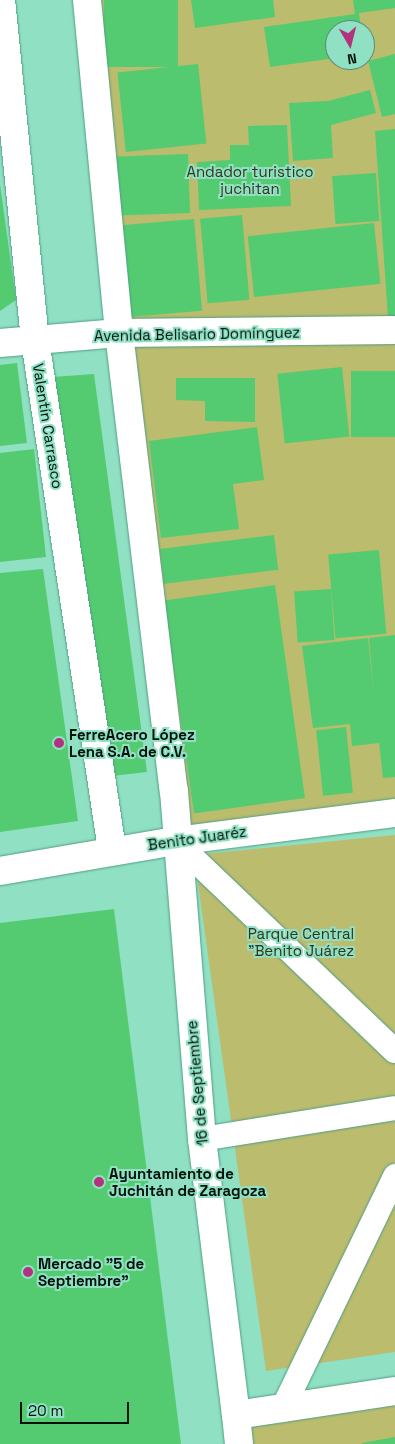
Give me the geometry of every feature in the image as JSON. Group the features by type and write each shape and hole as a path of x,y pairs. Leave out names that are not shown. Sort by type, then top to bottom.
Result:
{"street":[{"name":"Valentín Carrasco","path":"1,0 35,340 112,850"},
{"path":"87,0 119,333 174,791 175,841 395,1050"},
{"name":"Avenida Belisario Domínguez","path":"0,343 119,333 395,330"},
{"name":"Benito Juaréz","path":"0,871 112,850 395,813"},
{"name":"16 de Septiembre","path":"175,841 202,1139 239,1444"},
{"path":"202,1139 395,1108"},
{"path":"282,1410 395,1176"},
{"path":"236,1415 282,1410 395,1391"}],"green space":[{"name":"Andador turistico juchitan","path":"87,0 395,0 395,813 175,841"},
{"name":"Parque Central \"Benito Juárez","path":"395,835 395,1352 266,1371 194,855"},
{"path":"395,1390 395,1444 239,1444 236,1415"}],"building":[{"path":"104,0 178,0 178,67 104,67"},
{"path":"191,0 273,0 275,17 195,28"},
{"path":"353,0 395,0 395,8 359,13 360,20 325,20 325,59 270,67 264,27 355,14"},
{"path":"395,54 395,114 382,117 370,70 375,70 375,59"},
{"path":"198,64 206,144 126,152 117,72"},
{"path":"370,90 376,113 331,125 333,158 293,161 289,103 328,101"},
{"path":"287,125 291,206 199,210 197,162 230,160 230,145 249,145 248,126"},
{"path":"395,129 395,317 388,317 375,131"},
{"path":"188,154 190,213 118,215 116,157"},
{"path":"376,173 379,221 335,224 332,176"},
{"path":"0,184 16,300 0,311"},
{"path":"242,215 249,300 208,303 200,219"},
{"path":"194,219 202,311 126,317 118,226"},
{"path":"374,223 380,284 254,297 248,236"},
{"path":"17,363 27,443 0,446 0,365"},
{"path":"342,367 349,437 285,443 277,374"},
{"path":"351,371 395,371 395,437 351,437"},
{"path":"94,374 147,772 112,776 53,377"},
{"path":"176,378 255,378 255,422 205,421 205,401 176,400"},
{"path":"257,427 264,480 233,484 239,529 161,538 149,441"},
{"path":"34,449 46,557 0,562 0,453"},
{"path":"274,535 278,570 164,584 160,549"},
{"path":"379,550 386,634 336,638 328,554"},
{"path":"43,569 78,821 0,832 0,573"},
{"path":"275,585 305,798 194,813 164,601"},
{"path":"331,589 335,640 298,642 294,592"},
{"path":"395,635 395,777 383,778 379,743 352,746 350,724 313,728 302,646 368,638 374,694 369,638"},
{"path":"346,727 353,793 323,796 316,730"},
{"name":"Ayuntamiento de Juchitán de Zaragoza","path":"114,909 181,1444 0,1444 0,923"},
{"path":"395,1437 395,1444 362,1444 362,1443"}],"place":[{"name":"FerreAcero López Lena S.A. de C.V.","path":"59,743"},
{"name":"Ayuntamiento de Juchitán de Zaragoza","path":"99,1182"},
{"name":"Mercado \"5 de Septiembre\"","path":"28,1272"}]}
